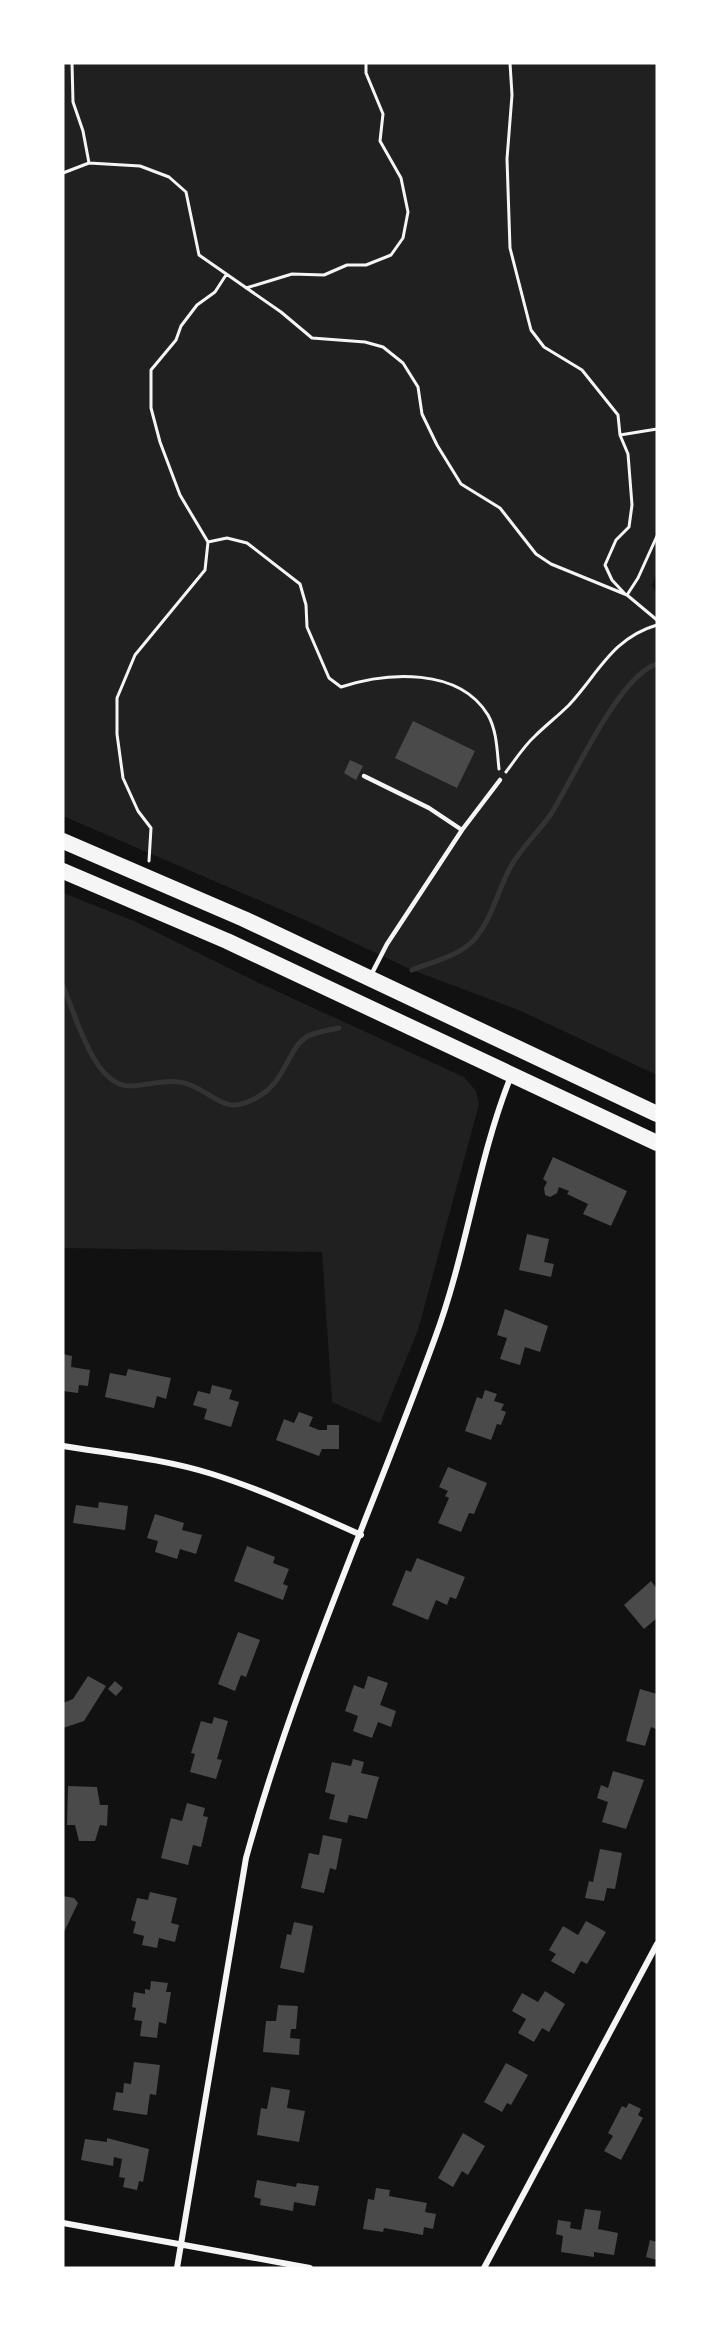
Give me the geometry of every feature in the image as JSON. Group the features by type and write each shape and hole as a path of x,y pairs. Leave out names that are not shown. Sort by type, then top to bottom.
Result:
{"highway":[{"path":"63,841 369,978 657,1114"},
{"path":"63,870 218,937 657,1143"}],"street":[{"path":"177,2268 246,1858 289,1716 361,1535 443,1314 491,1133 511,1076"},
{"path":"63,1446 168,1463 210,1474 264,1493 361,1535"},
{"path":"484,2268 657,1944"},
{"path":"63,2223 310,2268"}],"lane":[{"path":"364,776 429,808 462,830"},
{"path":"369,978 387,944 462,830 500,780"}],"path":[{"path":"72,63 73,102 83,131 89,164"},
{"path":"245,288 292,274 324,275 347,265 366,265 391,255 403,238 408,212 401,178 380,141 383,114 366,74 366,63"},
{"path":"510,63 512,95 507,159 510,248 531,330 544,347 582,370 618,415 620,435 628,454 632,505 629,527 616,540 605,565 612,580 657,620"},
{"path":"63,173 89,164 140,166 169,177 186,192 200,255 281,312 312,338 365,342 383,347 403,363 418,387 422,414 437,445 461,484 500,508 536,554 561,568 627,595"},
{"path":"147,877 152,828 138,811 123,778 117,734 117,698 135,655 205,570 208,542 180,495 160,442 151,408 151,370 176,340 181,326 197,305 215,292 226,275"},
{"path":"620,435 657,429"},
{"path":"627,595 638,578 657,536"},
{"path":"208,542 227,537 247,543 300,584 306,605 307,627 330,678 341,687 393,675 420,677 470,692 488,715 494,730 500,780"},
{"path":"500,780 534,736 572,702 598,667 623,642 644,629 657,625"}],"shaded area":[{"path":"63,63 657,63 657,574 652,585 657,595 657,1075 521,1011 412,970 312,923 63,816"},
{"path":"63,893 134,921 259,983 464,1077 476,1091 479,1104 418,1330 380,1423 332,1402 322,1252 63,1248"}],"building":[{"path":"413,721 475,751 457,788 395,758"},
{"path":"350,760 363,766 356,780 344,773"},
{"path":"553,1157 627,1191 611,1226 583,1214 588,1204 567,1194 569,1191 559,1187 557,1193 550,1197 545,1195 544,1188 547,1182 543,1179"},
{"path":"527,1234 549,1239 544,1262 554,1264 551,1277 519,1270"},
{"path":"505,1309 548,1326 540,1352 525,1347 520,1365 500,1359 507,1338 497,1335"},
{"path":"63,1354 72,1356 71,1367 90,1370 88,1386 79,1385 78,1393 63,1391"},
{"path":"128,1369 171,1378 166,1399 157,1396 154,1408 105,1397 110,1373 126,1376"},
{"path":"212,1385 232,1390 229,1399 239,1402 231,1427 204,1419 207,1409 193,1405 198,1391 210,1394"},
{"path":"485,1390 497,1394 494,1401 504,1404 501,1410 506,1412 501,1425 497,1424 491,1440 465,1431 477,1397 482,1399"},
{"path":"299,1412 313,1417 309,1426 319,1430 327,1430 327,1425 339,1425 339,1449 322,1449 319,1456 276,1440 284,1419 294,1423"},
{"path":"448,1467 487,1483 474,1514 469,1513 461,1532 438,1523 449,1498 445,1496 448,1491 439,1487"},
{"path":"99,1502 128,1506 125,1530 73,1523 76,1505 98,1508"},
{"path":"155,1514 184,1523 182,1530 202,1535 196,1554 180,1549 177,1559 155,1552 158,1541 147,1538"},
{"path":"247,1546 275,1557 273,1563 289,1569 283,1584 288,1586 283,1600 234,1581"},
{"path":"417,1558 465,1577 456,1599 450,1597 447,1605 436,1600 428,1620 392,1605 406,1570 411,1572"},
{"path":"651,1581 657,1589 657,1618 644,1629 624,1605"},
{"path":"238,1632 260,1640 246,1677 241,1675 235,1691 218,1684"},
{"path":"88,1676 106,1686 84,1721 63,1728 63,1703 73,1699"},
{"path":"368,1676 388,1683 380,1705 396,1711 391,1727 378,1722 372,1738 353,1731 358,1716 345,1711 354,1685 364,1689"},
{"path":"115,1681 123,1688 116,1696 108,1689"},
{"path":"640,1689 657,1694 657,1726 656,1729 651,1727 645,1746 626,1741"},
{"path":"214,1717 228,1721 217,1759 222,1760 216,1779 190,1772 195,1754 191,1753 201,1721 212,1724"},
{"path":"353,1759 364,1762 361,1773 379,1777 367,1819 349,1815 347,1823 329,1819 335,1795 325,1792 332,1762 351,1766"},
{"path":"613,1771 644,1780 626,1829 602,1822 608,1802 597,1798 601,1785 608,1788"},
{"path":"68,1786 97,1787 100,1805 108,1805 107,1826 100,1825 95,1841 79,1841 75,1825 67,1825"},
{"path":"187,1803 205,1808 203,1816 208,1817 201,1847 193,1845 188,1865 161,1858 171,1818 182,1821"},
{"path":"323,1835 342,1839 336,1870 330,1868 324,1893 301,1888 309,1853 319,1855"},
{"path":"600,1849 622,1853 615,1889 607,1888 604,1901 585,1898 589,1881 593,1882"},
{"path":"150,1892 177,1898 171,1923 179,1925 175,1942 159,1938 157,1948 142,1945 144,1936 133,1933 136,1922 131,1920 137,1898 148,1900"},
{"path":"63,1896 74,1898 78,1903 63,1934"},
{"path":"586,1921 606,1932 587,1964 581,1961 574,1974 551,1961 556,1954 549,1950 563,1926 578,1935"},
{"path":"294,1922 313,1926 304,1973 280,1968 287,1934 291,1935"},
{"path":"151,1981 168,1983 166,1992 171,1992 166,2024 159,2022 157,2038 140,2036 142,2021 134,2020 136,2008 132,2007 134,1992 145,1994 145,1989 150,1990"},
{"path":"545,1991 565,2004 549,2032 542,2028 534,2042 518,2033 526,2019 512,2011 522,1993 538,2002"},
{"path":"278,2005 298,2006 296,2029 291,2029 290,2038 300,2039 299,2055 263,2052 266,2021 276,2021"},
{"path":"134,2062 160,2065 156,2095 150,2094 147,2115 113,2110 116,2092 123,2093 124,2083 131,2084"},
{"path":"506,2063 528,2075 511,2105 507,2103 502,2112 484,2102"},
{"path":"271,2087 290,2090 287,2108 305,2111 299,2142 257,2135 261,2108 267,2109"},
{"path":"629,2103 641,2109 638,2115 643,2118 621,2160 604,2151 613,2136 608,2133 622,2106 626,2108"},
{"path":"463,2133 485,2146 468,2175 462,2171 453,2187 438,2178"},
{"path":"107,2138 149,2149 143,2182 139,2181 137,2190 123,2187 125,2178 119,2177 122,2159 114,2157 113,2166 81,2160 85,2139 107,2142"},
{"path":"257,2180 296,2187 297,2183 319,2186 315,2206 294,2202 293,2211 260,2205 261,2199 254,2197"},
{"path":"376,2188 390,2190 389,2196 427,2203 425,2212 436,2214 433,2229 424,2227 423,2235 384,2228 383,2232 363,2229 368,2199 374,2200"},
{"path":"585,2209 601,2211 598,2229 618,2233 614,2255 594,2252 594,2257 561,2252 563,2236 556,2234 558,2220 571,2222 570,2228 581,2230"},
{"path":"650,2240 657,2242 657,2260 646,2257"}],"waterway":[{"path":"412,970 452,955 467,946 480,933 514,860 551,814 613,707 642,672 657,664"},
{"path":"63,986 88,1047 106,1075 118,1083 131,1086 169,1082 183,1083 228,1104 245,1103 266,1091 280,1075 295,1049 308,1036 339,1028"}]}
